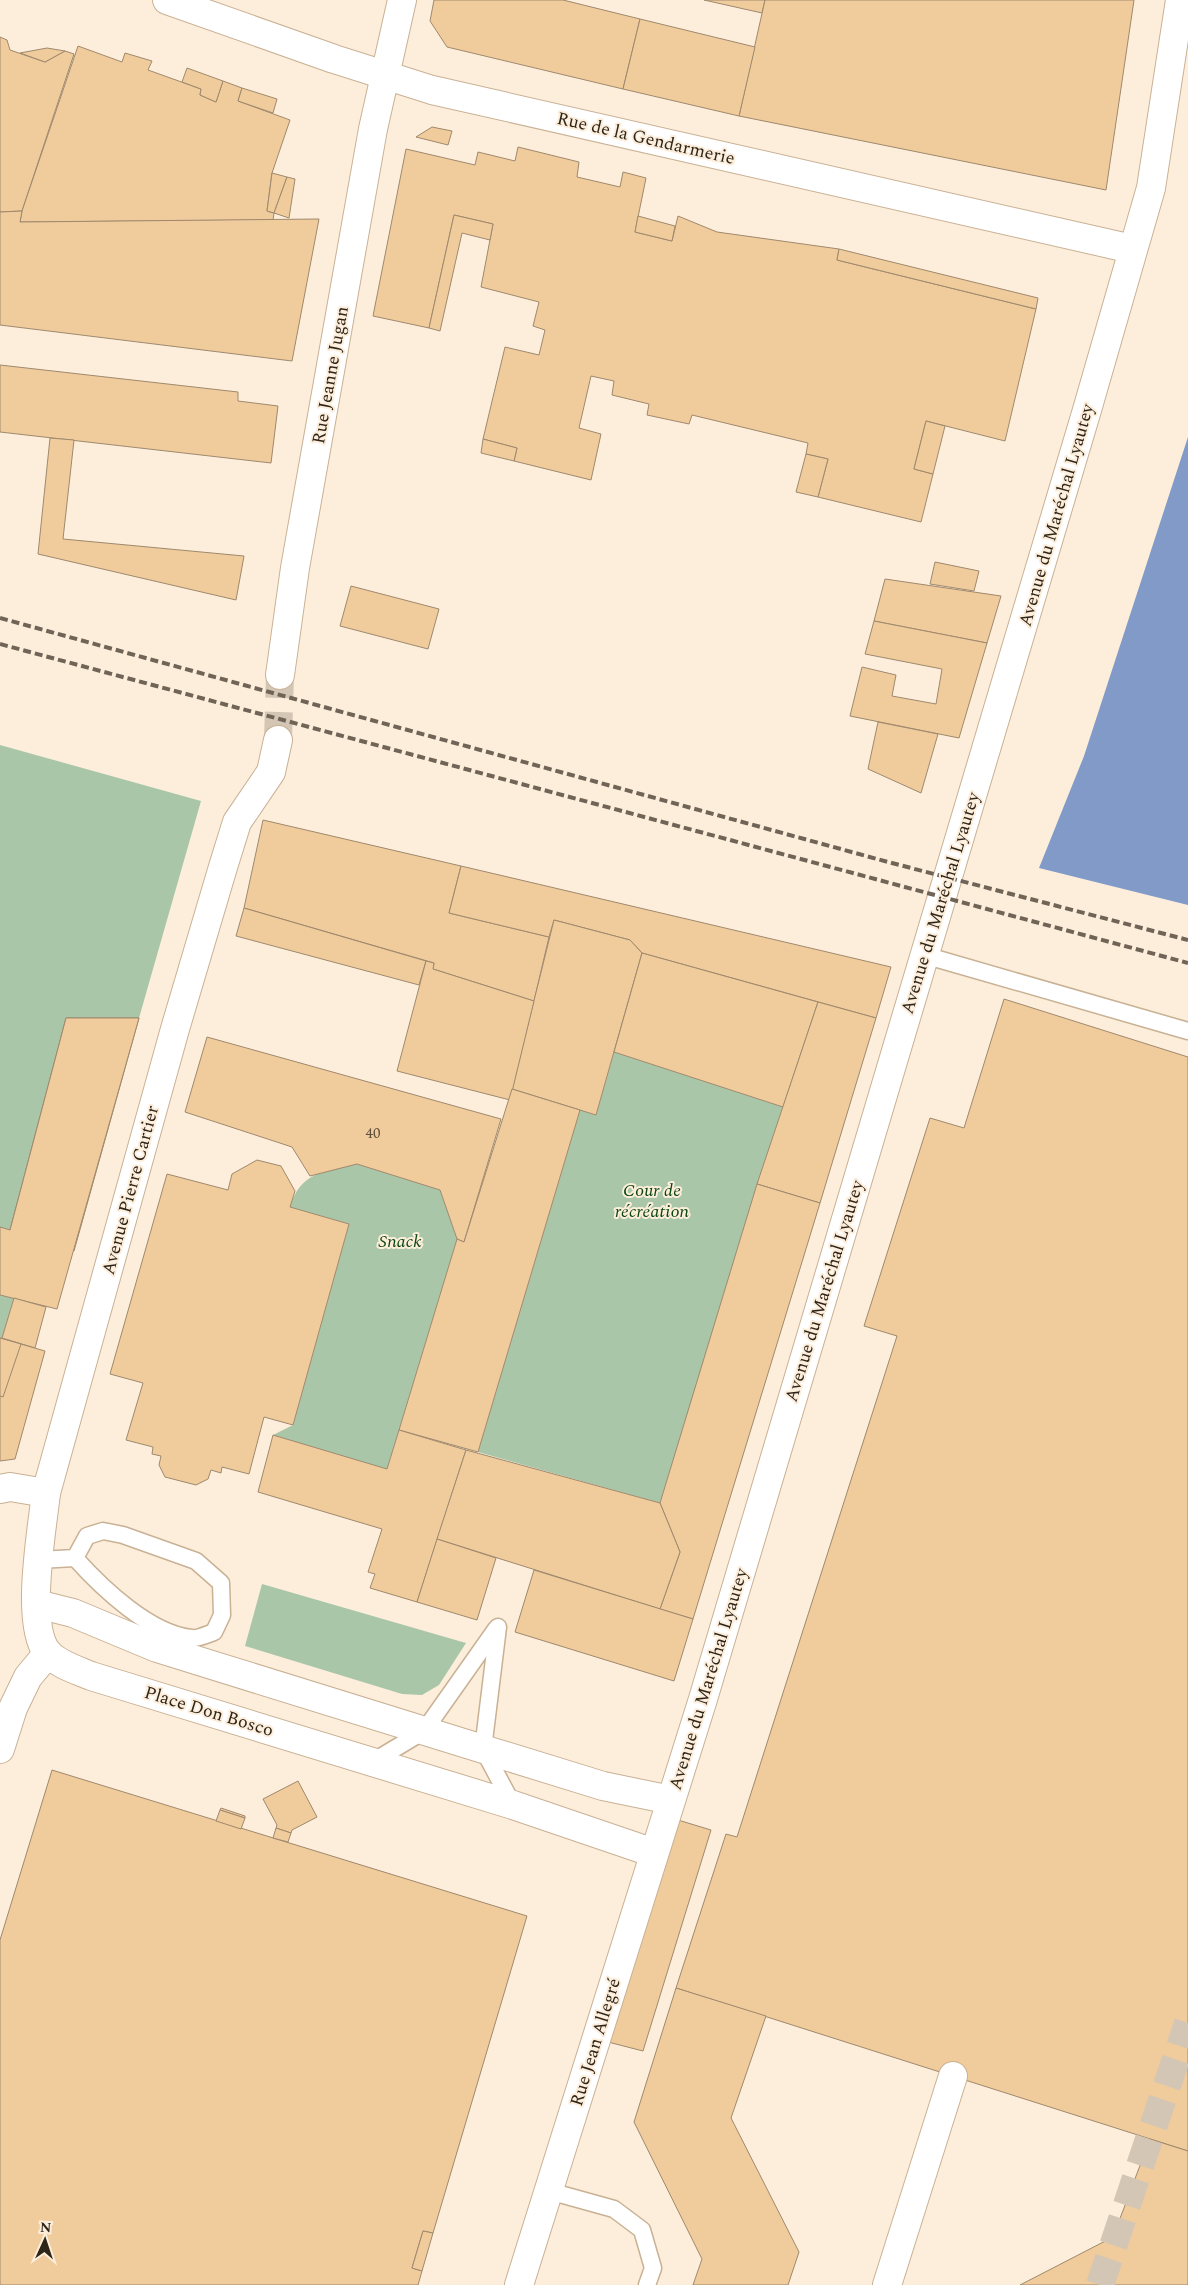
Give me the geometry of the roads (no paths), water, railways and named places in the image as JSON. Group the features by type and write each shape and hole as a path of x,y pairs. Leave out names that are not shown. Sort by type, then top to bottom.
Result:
{"street":[{"name":"Rue de la Gendarmerie","path":"167,0 384,76 432,90 1132,249"},
{"name":"Rue Jeanne Jugan","path":"280,675 295,568 373,129 402,0"},
{"name":"Avenue du Maréchal Lyautey","path":"671,1800 1006,687 1151,188 1180,0"},
{"name":"Avenue Pierre Cartier","path":"48,1653 39,1634 37,1604 39,1560 46,1493 175,1029 223,867 238,822 271,772 278,740"},
{"path":"0,1489 10,1487 46,1493"},
{"path":"37,1604 73,1613 157,1648 483,1750 603,1786 671,1800"},
{"path":"0,1749 13,1708 28,1677 48,1653"},
{"name":"Place Don Bosco","path":"48,1653 65,1665 91,1676 514,1804 654,1853"},
{"name":"Rue Jean Allegré","path":"520,2285 671,1800"},
{"path":"887,2285 953,2076"}],"lane":[{"path":"924,955 963,964 1188,1031"},
{"path":"39,1560 75,1558 123,1604 157,1627 193,1638 214,1632 222,1615 221,1583 196,1561 123,1535 103,1531 87,1536 75,1558"},
{"path":"374,1761 424,1731 498,1627 483,1750 514,1804"},
{"path":"549,2191 614,2209 642,2230 653,2268 647,2285"}],"water":[{"path":"1188,437 1188,905 1039,868 1084,756"}],"tunnel":[{"path":"278,740 280,675"},
{"path":"1100,2285 1188,2023"}],"railway":[{"path":"0,618 888,862 1188,940"},
{"path":"0,644 1188,963"}],"park label":[{"name":"Cour de récréation","path":"652,1200"},
{"name":"Snack","path":"400,1241"}]}
